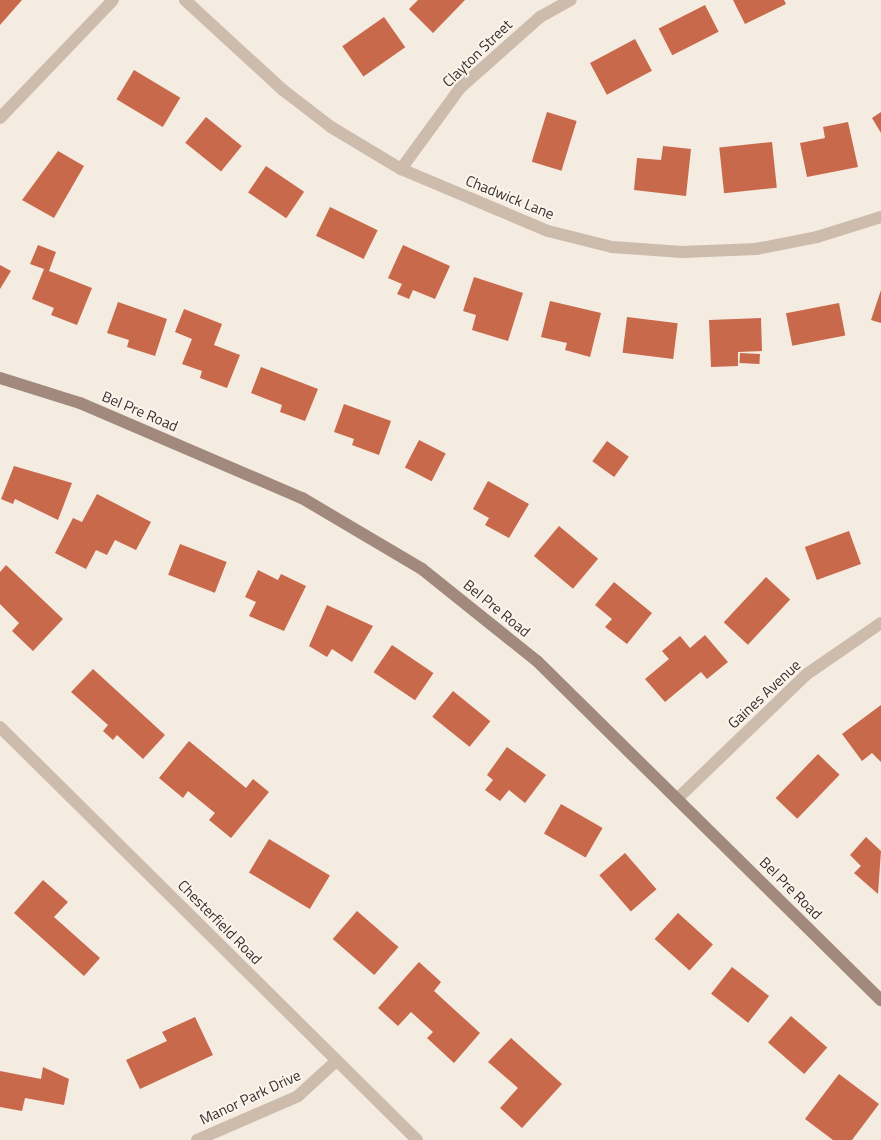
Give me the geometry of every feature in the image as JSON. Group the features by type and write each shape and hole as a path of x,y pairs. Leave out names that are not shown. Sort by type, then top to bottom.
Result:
{"main road":[{"name":"Bel Pre Road","path":"0,378 80,403 302,498 422,569 537,661 881,1000"}],"street":[{"path":"0,118 113,0"},
{"name":"Chadwick Lane","path":"185,0 284,90 331,127 401,169 548,231 612,247 682,252 756,249 818,238 881,218"},
{"name":"Clayton Street","path":"401,169 460,88 540,17 571,0"},
{"name":"Gaines Avenue","path":"677,799 807,674 881,623"},
{"name":"Chesterfield Road","path":"0,727 416,1140"},
{"name":"Manor Park Drive","path":"197,1140 298,1096 317,1084 336,1061"}],"building":[{"path":"0,0 22,0 0,25"},
{"path":"418,0 465,0 433,33 409,9"},
{"path":"733,0 784,0 786,4 745,24"},
{"path":"705,5 719,32 672,55 659,29"},
{"path":"384,17 405,47 363,77 342,46"},
{"path":"635,39 652,71 607,95 590,63"},
{"path":"134,70 180,98 163,127 116,99"},
{"path":"547,112 577,121 561,171 532,162"},
{"path":"881,112 881,133 872,118"},
{"path":"206,117 242,146 221,172 185,143"},
{"path":"848,122 858,167 807,177 800,143 825,138 823,127"},
{"path":"772,142 777,188 724,193 719,148"},
{"path":"663,146 691,149 686,196 634,190 637,158 661,160"},
{"path":"58,151 84,166 54,218 22,200"},
{"path":"266,166 304,192 286,218 248,193"},
{"path":"330,207 378,230 364,259 316,236"},
{"path":"38,245 56,252 49,271 92,288 77,325 51,315 54,308 32,299 44,269 30,264"},
{"path":"403,245 450,266 435,299 413,290 409,299 397,294 402,284 388,278"},
{"path":"0,265 11,271 0,289"},
{"path":"474,277 523,293 508,341 472,330 476,315 463,311"},
{"path":"881,290 881,323 871,320"},
{"path":"550,301 601,313 590,357 565,350 567,343 541,337"},
{"path":"118,302 167,319 155,356 127,347 129,340 107,333"},
{"path":"839,303 845,335 792,346 786,313"},
{"path":"184,309 222,324 214,345 240,355 227,388 200,378 202,371 182,364 192,339 175,332"},
{"path":"627,317 678,323 673,359 623,353"},
{"path":"761,318 762,351 738,352 738,366 711,367 709,320"},
{"path":"740,353 760,354 759,364 739,363"},
{"path":"261,367 318,389 305,421 280,412 282,405 251,393"},
{"path":"344,404 391,421 379,455 352,445 354,439 334,432"},
{"path":"419,440 446,454 432,481 405,468"},
{"path":"607,441 629,457 614,477 592,461"},
{"path":"14,466 72,483 58,520 15,499 13,504 1,499"},
{"path":"488,481 529,504 509,538 485,525 489,518 473,509"},
{"path":"97,494 151,522 136,550 115,540 107,555 96,550 86,569 55,553 73,518 82,522"},
{"path":"559,526 598,559 573,589 534,556"},
{"path":"849,531 861,564 817,580 805,547"},
{"path":"180,544 227,562 215,593 168,575"},
{"path":"6,565 63,619 33,651 12,631 19,623 0,604 0,572"},
{"path":"258,570 278,580 281,574 306,586 284,631 249,616 256,602 245,597"},
{"path":"766,577 790,600 748,645 724,622"},
{"path":"614,582 652,613 627,644 605,627 612,619 595,605"},
{"path":"327,605 373,626 352,662 332,649 327,657 309,646"},
{"path":"705,635 728,662 707,679 701,672 665,702 645,679 669,659 662,651 680,636 690,648"},
{"path":"392,645 433,673 415,700 374,672"},
{"path":"93,669 165,735 143,759 117,735 113,740 103,731 108,725 71,692"},
{"path":"453,691 490,721 470,747 432,717"},
{"path":"881,705 881,762 872,753 862,761 842,734"},
{"path":"189,741 246,788 253,779 269,792 231,838 209,820 215,813 188,791 183,798 159,778"},
{"path":"507,747 546,775 525,803 509,790 500,801 485,790 493,780 487,775"},
{"path":"818,754 840,775 797,819 776,798"},
{"path":"561,804 603,828 586,857 544,833"},
{"path":"866,837 881,851 878,894 854,873 861,866 850,855"},
{"path":"269,839 330,876 310,909 249,872"},
{"path":"625,853 656,889 631,912 599,875"},
{"path":"43,880 68,902 54,917 100,958 84,976 14,913"},
{"path":"357,911 399,947 374,975 333,939"},
{"path":"678,913 713,944 690,970 655,939"},
{"path":"419,962 441,982 434,991 480,1033 454,1063 427,1038 433,1032 411,1012 398,1026 378,1008"},
{"path":"732,967 769,996 748,1023 711,994"},
{"path":"791,1016 827,1047 804,1074 768,1042"},
{"path":"195,1017 213,1055 140,1089 126,1060 167,1041 162,1032"},
{"path":"511,1038 562,1084 522,1128 500,1108 518,1088 488,1062"},
{"path":"43,1067 69,1079 64,1105 25,1098 22,1111 0,1107 0,1071 41,1079"},
{"path":"839,1074 879,1104 852,1140 833,1140 805,1119"}]}
